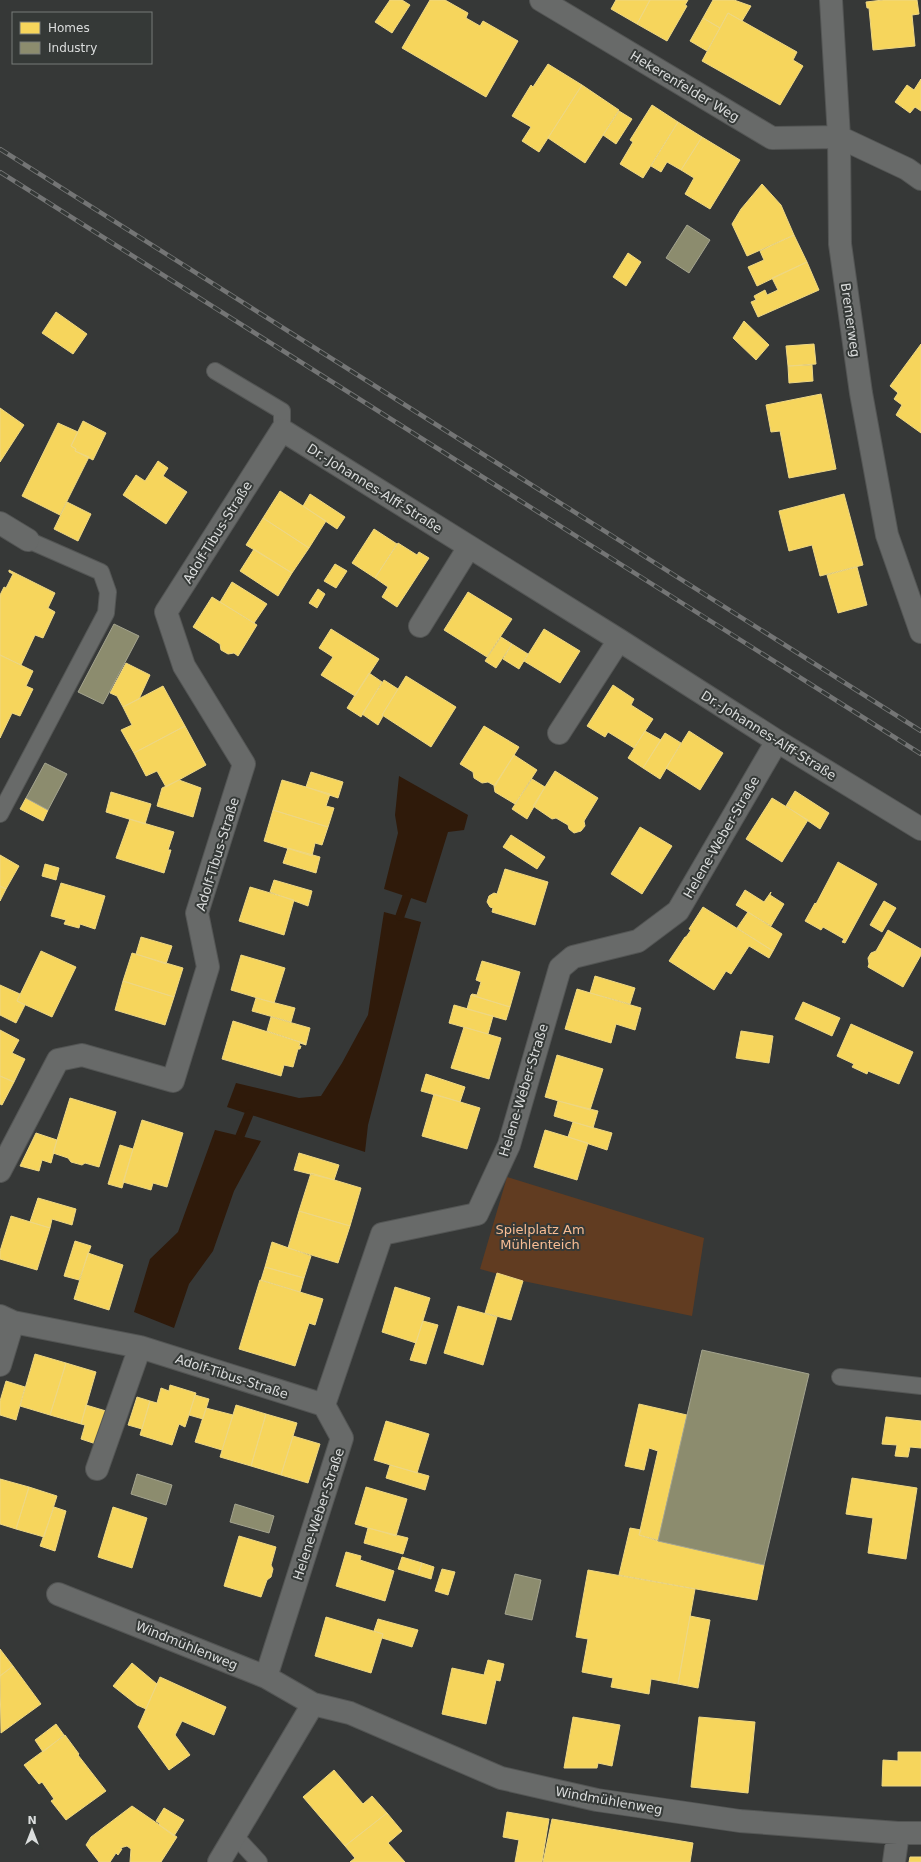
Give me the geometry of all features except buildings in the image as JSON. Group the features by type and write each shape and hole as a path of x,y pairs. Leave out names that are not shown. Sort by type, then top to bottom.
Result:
{"street":[{"name":"Hekerenfelder Weg","path":"541,0 772,138 839,137"},
{"name":"Bremerweg","path":"831,0 839,137 840,244 861,393 886,535 921,632"},
{"path":"839,137 907,169 921,179"},
{"name":"Dr.-Johannes-Alff-Straße","path":"282,430 619,640 776,741 921,829"},
{"name":"Adolf-Tibus-Straße","path":"0,1171 58,1060 82,1055 173,1081 208,967 197,913 244,764 184,666 166,612 282,430"},
{"path":"0,523 28,540"},
{"path":"420,626 469,546"},
{"path":"559,733 619,640"},
{"name":"Helene-Weber-Straße","path":"266,1677 342,1438 324,1405 382,1234 477,1214 509,1145 560,968 573,957 638,942 678,911 776,741"},
{"name":"Adolf-Tibus-Straße","path":"0,1365 7,1319 140,1347 324,1405"},
{"path":"97,1469 140,1347"},
{"name":"Windmühlenweg","path":"58,1594 266,1677 313,1704 350,1713 501,1778 597,1800 740,1821 898,1833 921,1833"},
{"path":"219,1862 313,1704"},
{"path":"894,1862 898,1833"}],"lane":[{"path":"215,370 282,412 282,430"},
{"path":"0,814 106,613 108,592 101,572 28,540"},
{"path":"840,1377 921,1386"},
{"path":"235,1836 259,1862"}],"green space":[{"name":"Spielplatz Am Mühlenteich","path":"507,1177 704,1238 692,1316 523,1281 480,1269"}],"shaded area":[{"path":"399,776 468,815 464,830 448,832 426,903 384,889 398,833 395,815"},
{"path":"384,912 421,922 368,1125 365,1152 227,1107 236,1083 299,1098 321,1096 342,1063 368,1015"},
{"path":"215,1130 261,1141 234,1191 213,1251 189,1284 174,1328 134,1312 150,1259 178,1232"}],"waterway":[{"path":"400,916 407,896"},
{"path":"240,1136 249,1114"}],"railway":[{"path":"0,149 921,731"},
{"path":"0,172 921,754"}]}
